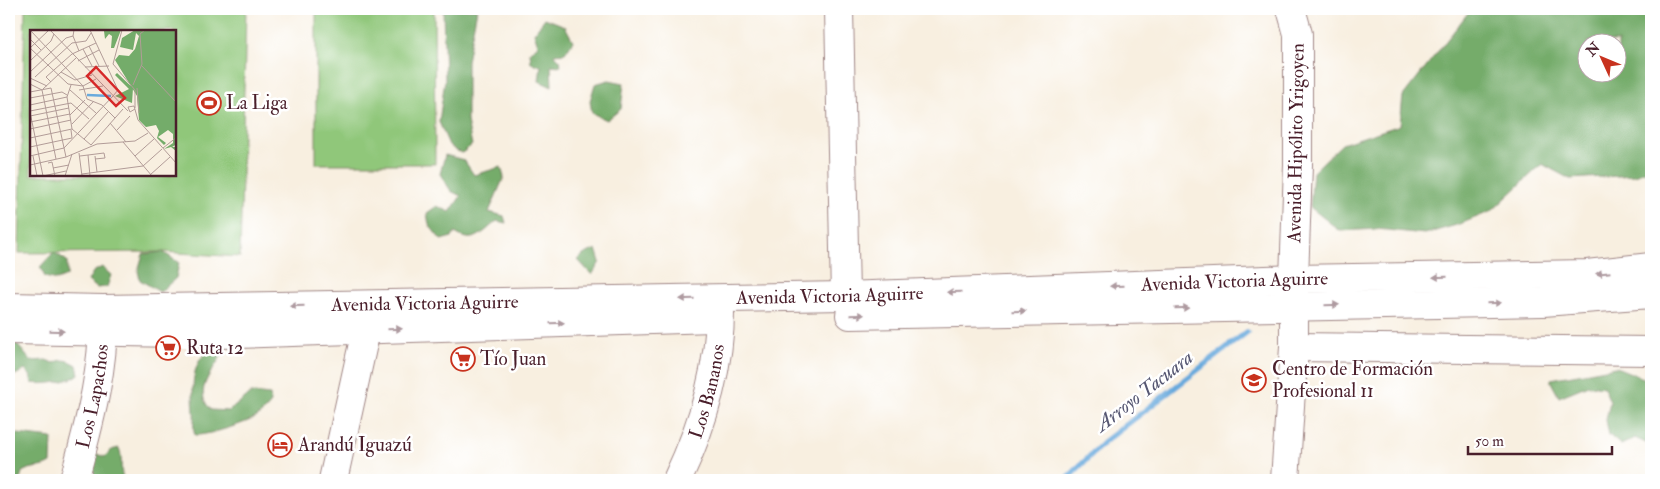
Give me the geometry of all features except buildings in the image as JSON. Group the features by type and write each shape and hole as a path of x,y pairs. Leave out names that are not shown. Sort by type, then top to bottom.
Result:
{"main road":[{"path":"839,9 845,296"},
{"name":"Avenida Hipólito Yrigoyen","path":"1285,480 1294,347 1298,165 1298,34 1291,9"},
{"name":"Avenida Victoria Aguirre","path":"720,308 845,296 1294,279 1587,274 1651,267"},
{"name":"Avenida Victoria Aguirre","path":"9,307 103,320 236,334 367,318 720,308 1295,306 1543,302 1651,294"},
{"name":"Los Bananos","path":"677,480 693,446 706,407 720,343 720,308"},
{"path":"333,480 367,318"},
{"name":"Avenida Victoria Aguirre","path":"9,330 103,320"},
{"name":"Los Lapachos","path":"74,480 94,410 103,320"},
{"path":"1294,347 1651,351"}],"green space":[{"name":"La Liga","path":"25,9 246,9 240,257 163,252 19,253"},
{"path":"316,9 434,9 435,164 316,164"},
{"path":"443,9 477,9 467,61 467,121 472,145 462,153 449,145 439,122 445,79"},
{"path":"1471,9 1651,9 1651,169 1634,175 1570,179 1542,164 1492,211 1460,224 1425,234 1377,229 1340,231 1310,207 1313,172 1342,144 1400,125 1403,96"},
{"path":"545,18 565,26 573,41 565,53 554,54 560,60 561,66 551,65 552,87 539,81 541,66 531,63 530,52 538,45 534,33"},
{"path":"609,80 624,83 621,109 607,120 592,113 590,101 595,84"},
{"path":"445,155 464,160 474,175 501,167 504,177 489,212 504,216 506,223 497,221 482,234 472,238 455,233 452,237 441,240 429,225 427,213 437,206 450,212 461,196 451,191 440,174"},
{"path":"596,249 600,262 592,275 578,260 583,255"},
{"path":"54,252 67,261 67,276 57,280 45,277 40,267"},
{"path":"163,252 179,263 176,278 160,292 140,280 138,271 143,254"},
{"path":"102,267 111,275 107,287 97,288 88,281 93,272"},
{"path":"9,335 31,361 46,360 54,363 60,360 68,361 77,365 79,374 64,381 43,384 32,383 30,375 25,370 9,378"},
{"path":"218,345 224,350 207,380 203,395 205,402 211,410 229,411 251,393 270,395 271,403 252,420 217,431 195,435 193,382 195,373 202,357"},
{"path":"1616,367 1646,379 1651,384 1651,459 1648,444 1635,438 1621,445 1609,435 1606,420 1610,402 1604,387 1588,385 1559,397 1551,382 1551,379"},
{"path":"12,428 18,434 52,438 51,463 22,472 20,480 9,480 9,430"},
{"path":"119,448 122,473 125,480 92,480 83,476 91,452 105,457 111,450"}],"waterway":[{"name":"Arroyo Tacuara","path":"1066,480 1104,442 1247,332"}],"place":[{"name":"La Liga","path":"209,103"},
{"name":"Ruta 12","path":"168,348"},
{"name":"Tío Juan","path":"463,359"},
{"name":"Centro de Formación Profesional 11","path":"1254,380"},
{"name":"Arandú Iguazú","path":"280,445"}]}
